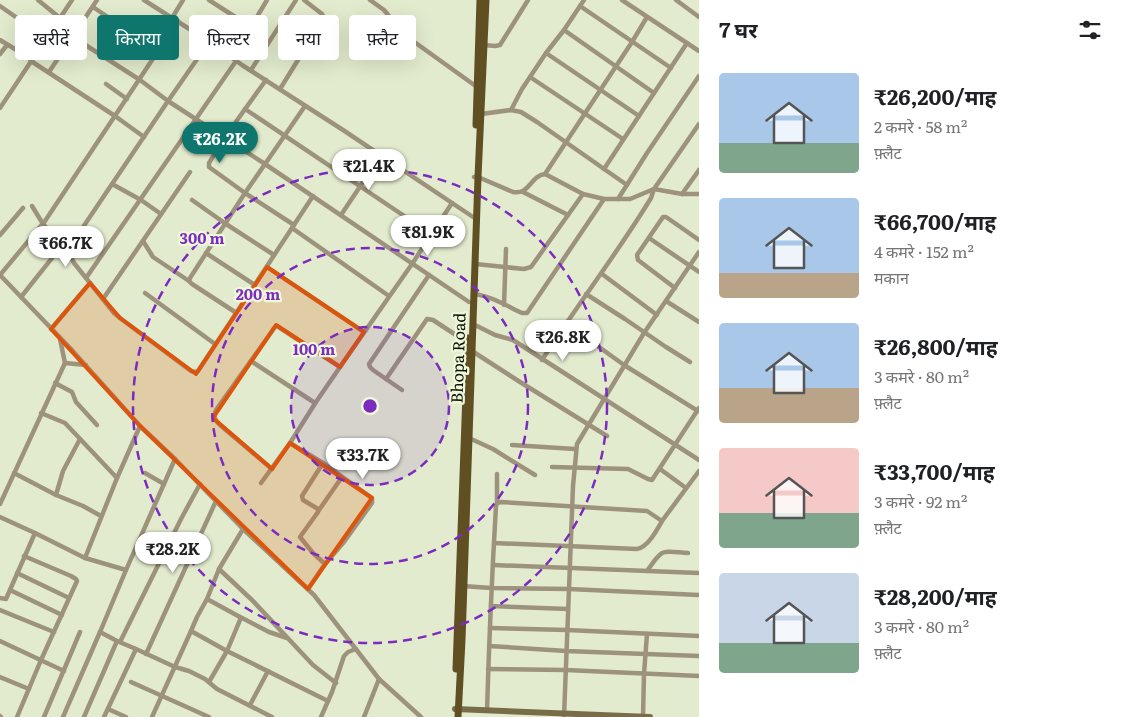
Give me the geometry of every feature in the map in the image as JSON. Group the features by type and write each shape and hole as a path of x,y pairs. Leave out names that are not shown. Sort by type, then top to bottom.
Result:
{"main road":[{"name":"Bhopa Road","path":"461,586 469,438 475,264 480,0"},
{"name":"Bhopa Road","path":"457,713 469,302 486,0"},
{"path":"457,713 487,711 650,717"}],"street":[{"path":"38,0 56,15"},
{"path":"62,15 72,0"},
{"path":"87,16 98,0"},
{"path":"144,0 167,15"},
{"path":"174,15 184,0"},
{"path":"209,0 232,15"},
{"path":"258,15 267,0"},
{"path":"251,70 296,0"},
{"path":"280,89 324,18 322,14 304,0"},
{"path":"370,0 380,6 403,33 477,86"},
{"path":"380,6 384,0"},
{"path":"484,45 500,45 528,0"},
{"path":"511,110 522,89 584,0"},
{"path":"622,0 699,51"},
{"path":"678,0 699,17"},
{"path":"0,6 15,17"},
{"path":"580,6 670,68"},
{"path":"93,7 105,15"},
{"path":"523,192 538,176 545,174 647,17"},
{"path":"564,30 654,93"},
{"path":"0,40 15,49"},
{"path":"604,169 687,43"},
{"path":"0,54 7,45"},
{"path":"87,46 469,302"},
{"path":"546,53 639,116"},
{"path":"0,108 31,60 144,137"},
{"path":"49,72 57,60"},
{"path":"152,60 43,224 0,275 86,365 140,426 243,529 308,589 379,679 421,717"},
{"path":"21,297 55,253 77,236 196,60"},
{"path":"86,278 197,119 234,60 473,217"},
{"path":"618,199 647,153 697,83 699,76"},
{"path":"530,77 623,139"},
{"path":"266,80 225,137 209,163 209,167 389,296"},
{"path":"106,84 127,99"},
{"path":"190,281 193,271 305,106"},
{"path":"245,109 431,234"},
{"path":"481,114 516,110 537,122 627,185"},
{"path":"542,360 570,316 602,274 649,201 654,189 699,124"},
{"path":"340,215 381,155"},
{"path":"682,194 699,170"},
{"path":"103,299 190,172"},
{"path":"545,174 583,194 604,199 636,197 654,189 682,194 699,194"},
{"path":"476,177 513,192 523,192 568,215"},
{"path":"112,184 161,214"},
{"path":"475,264 528,269 583,194"},
{"path":"32,206 43,224 63,245 74,263 114,313 193,372 198,371 313,196"},
{"path":"474,294 522,313 527,313 604,199"},
{"path":"192,200 274,255"},
{"path":"262,483 452,203"},
{"path":"0,235 23,208"},
{"path":"675,288 638,260 638,255 664,217 699,240"},
{"path":"649,238 699,272"},
{"path":"143,241 154,257 236,312"},
{"path":"504,305 506,249"},
{"path":"564,715 575,449 587,425 644,333 699,252"},
{"path":"206,253 254,284"},
{"path":"267,267 364,332"},
{"path":"602,274 657,314"},
{"path":"402,390 373,370 369,364 429,275"},
{"path":"51,329 90,283"},
{"path":"145,293 215,344"},
{"path":"586,294 690,362"},
{"path":"666,301 699,322"},
{"path":"386,379 427,319 432,320 468,343"},
{"path":"473,324 495,335 513,340 699,460"},
{"path":"272,469 215,420 216,410 276,326 340,367"},
{"path":"0,504 65,363 60,338"},
{"path":"552,467 628,469 650,480 654,479 698,410 624,366 588,339"},
{"path":"472,351 607,436"},
{"path":"251,360 315,403"},
{"path":"65,363 86,365"},
{"path":"55,383 72,392 76,402 97,425"},
{"path":"41,413 63,421 117,478"},
{"path":"85,558 140,426"},
{"path":"469,438 493,449 535,475"},
{"path":"56,495 63,471 80,439"},
{"path":"290,444 322,463 372,500 372,503 344,542 325,564 308,589"},
{"path":"512,445 575,449"},
{"path":"63,717 175,459"},
{"path":"319,510 303,500 302,496 322,463"},
{"path":"660,469 686,488"},
{"path":"494,543 622,549 641,548 646,545 662,520 699,471"},
{"path":"14,474 101,516"},
{"path":"146,474 164,484"},
{"path":"487,711 497,474"},
{"path":"325,564 300,537 342,477"},
{"path":"84,717 118,641 200,484"},
{"path":"146,654 216,502"},
{"path":"497,503 647,511 662,520"},
{"path":"0,517 85,558 126,570"},
{"path":"152,717 219,569 243,529"},
{"path":"0,598 6,599 34,533"},
{"path":"647,571 661,553 667,551 688,553"},
{"path":"17,717 77,583 76,579 24,556"},
{"path":"493,565 699,573"},
{"path":"219,569 252,600 317,669 336,683"},
{"path":"17,573 69,598"},
{"path":"461,586 699,595"},
{"path":"10,590 62,615"},
{"path":"207,599 269,632 288,638"},
{"path":"491,606 568,609"},
{"path":"0,610 54,632"},
{"path":"209,682 227,651 240,618"},
{"path":"490,628 699,636"},
{"path":"191,631 328,701"},
{"path":"44,717 80,632"},
{"path":"100,632 175,667 202,677 217,689 272,717"},
{"path":"643,717 647,634"},
{"path":"0,641 64,671"},
{"path":"489,646 699,656"},
{"path":"104,717 136,649"},
{"path":"321,717 336,683 344,656 356,649"},
{"path":"488,669 566,670 699,676"},
{"path":"250,705 268,671"},
{"path":"0,677 29,690"},
{"path":"364,717 379,679"},
{"path":"131,682 209,717"},
{"path":"108,708 126,717"}],"highlighted area":[{"path":"267,267 364,332 340,367 276,325 213,418 272,469 290,443 372,498 308,589 140,426 51,329 90,283 120,318 196,374"}]}
